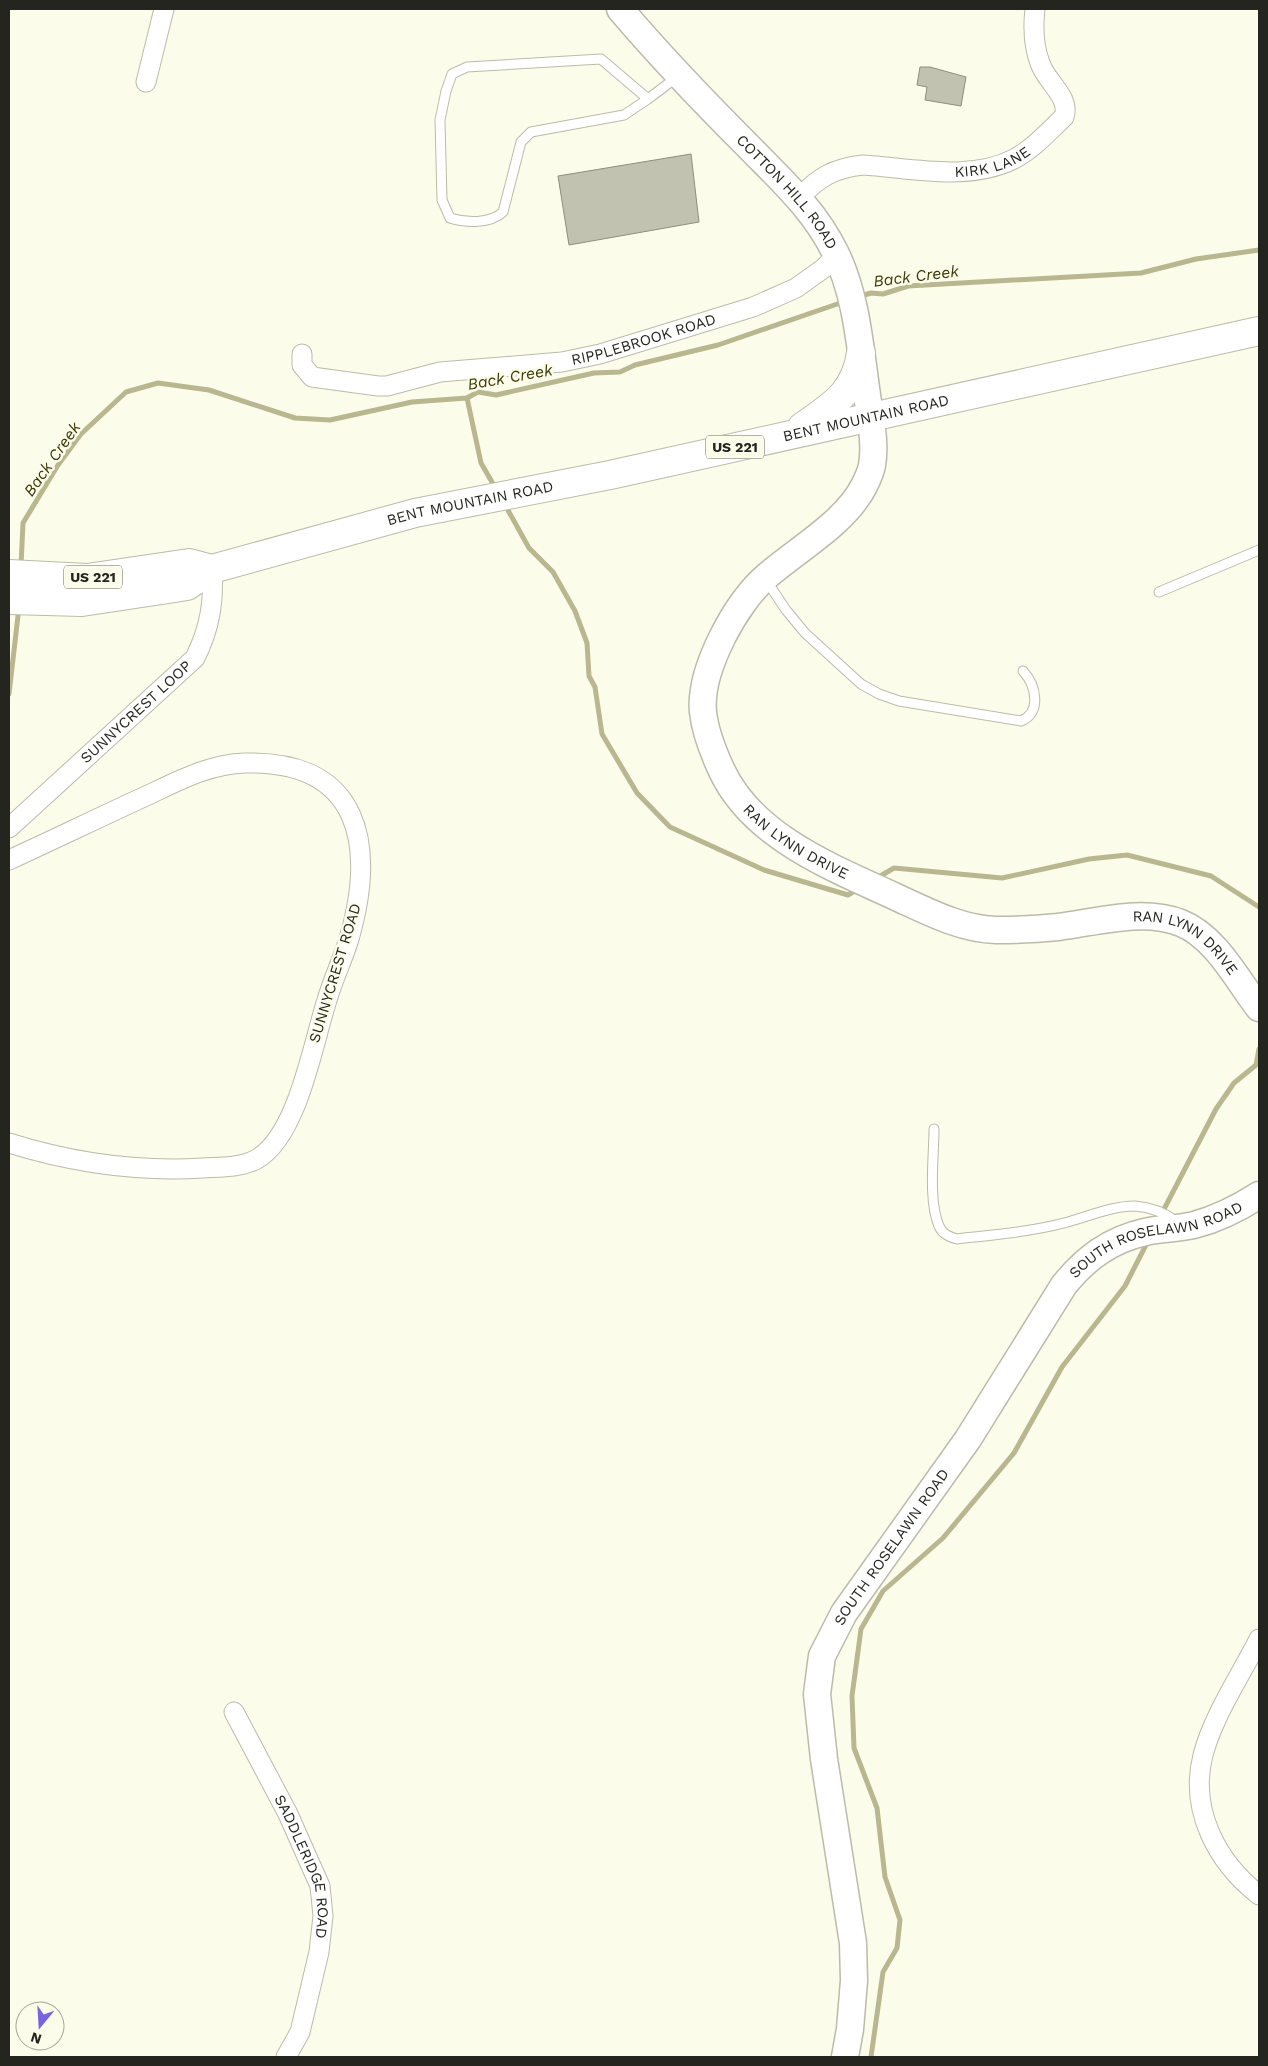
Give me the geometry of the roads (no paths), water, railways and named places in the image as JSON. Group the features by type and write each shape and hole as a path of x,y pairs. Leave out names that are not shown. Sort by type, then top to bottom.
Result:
{"main road":[{"name":"BENT MOUNTAIN ROAD","path":"9,600 82,602 176,576 189,563 212,569 415,513 610,475 1259,331"},
{"path":"792,434 836,403 848,390 858,371 861,353"},
{"name":"BENT MOUNTAIN ROAD","path":"9,574 87,578 176,576"}],"street":[{"path":"146,82 164,9"},
{"name":"COTTON HILL ROAD","path":"620,9 680,76 799,198 816,218 837,255 848,284 861,353 870,417"},
{"name":"KIRK LANE","path":"799,198 816,180 833,171 852,166 863,165 942,171 971,170 993,167 1013,159 1028,150 1064,117 1066,110 1065,102 1048,81 1040,63 1036,43 1035,9"},
{"name":"RIPPLEBROOK ROAD","path":"302,354 302,365 312,377 378,386 387,386 440,372 562,362 600,354 753,307 796,288 824,268 837,255"},
{"name":"RAN LYNN DRIVE","path":"870,417 872,466 863,489 850,508 765,578 745,599 710,666 705,682 703,715 722,772 744,802 774,831 794,845 849,875 948,920 973,927 1025,929 1137,917 1162,918 1180,922 1204,938 1259,1008"},
{"name":"SUNNYCREST LOOP","path":"9,828 195,658 212,611 212,569"},
{"name":"SUNNYCREST ROAD","path":"9,860 185,777 214,767 246,763 272,764 307,772 326,782 338,793 354,820 359,846 360,875 358,899 349,939 327,1000 292,1112 273,1144 258,1158 244,1164 224,1167 139,1169 91,1164 9,1143"},
{"name":"SOUTH ROSELAWN ROAD","path":"845,2057 852,2000 853,1943 824,1759 817,1694 822,1656 831,1636 853,1599 968,1439 1064,1285 1080,1265 1100,1249 1122,1238 1146,1232 1183,1227 1215,1218 1259,1195"},
{"path":"1259,1639 1209,1735 1202,1756 1199,1778 1202,1813 1211,1838 1226,1862 1244,1883 1259,1894"},
{"name":"SADDLERIDGE ROAD","path":"234,1712 292,1822 320,1886 323,1916 319,1952 300,2032 292,2056"}],"lane":[{"path":"648,99 601,59 467,67 452,74 446,91 440,120 442,200 450,218 462,222 496,219 503,212 521,142 531,132 624,115 648,99 680,76"},
{"path":"1159,592 1259,550"},
{"path":"765,578 786,610 805,633 861,684 879,694 899,701 1021,721 1028,718 1033,712 1035,700 1034,688 1023,671"},
{"path":"934,1129 935,1207 939,1225 950,1238 956,1239 1025,1231 1062,1224 1119,1207 1136,1206 1155,1210 1183,1227"}],"waterway":[{"name":"Back Creek","path":"858,297 871,293 883,294 908,286 1141,273 1196,259 1259,250"},
{"name":"Back Creek","path":"21,566 23,523 58,465 81,434 126,392 158,383 209,390 295,418 330,420 412,402 467,398 478,392 496,395 594,373 620,372 635,365 718,345 846,301"},
{"path":"467,398 481,463 496,489"},
{"path":"504,503 529,548 553,572 575,611 587,643 589,676 595,687 602,734 637,793 670,827 764,870 848,895 858,889"},
{"name":"Back Creek","path":"9,694 19,607"},
{"path":"877,878 894,868 1002,878 1089,859 1127,855 1211,876 1259,907"},
{"path":"1162,1213 1216,1109 1234,1083 1256,1065 1259,1049"},
{"path":"871,2057 883,1972 897,1948 900,1920 885,1877 877,1808 854,1748 852,1696 861,1629 883,1591 943,1538 1014,1453 1062,1367 1125,1286 1148,1241"}]}
